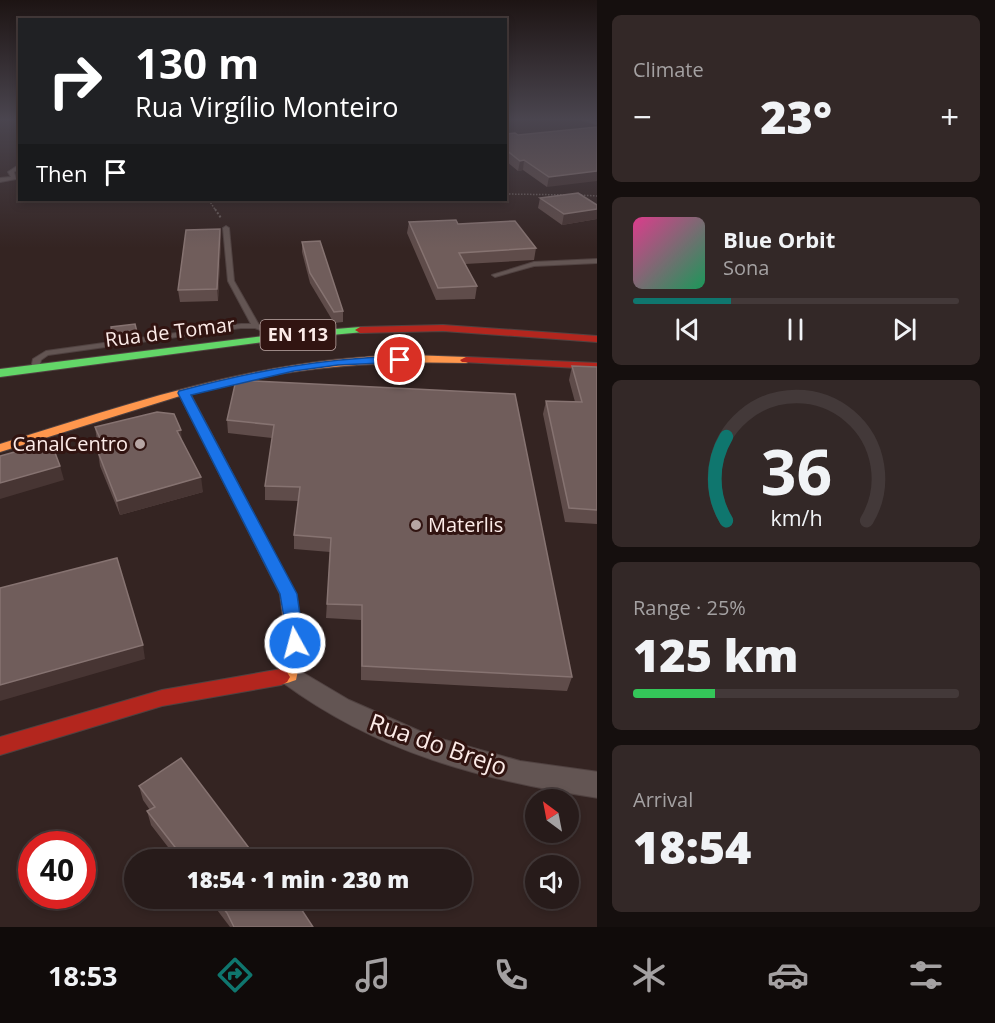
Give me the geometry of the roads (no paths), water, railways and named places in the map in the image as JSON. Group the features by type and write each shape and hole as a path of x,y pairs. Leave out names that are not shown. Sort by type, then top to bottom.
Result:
{"street":[{"name":"Rua de Tomar","path":"0,374 287,336 414,328 597,339"},
{"path":"0,448 184,393 271,372 338,362 400,360 597,366"},
{"path":"0,746 162,698 290,675 295,643 288,594 184,393"},
{"name":"Rua do Brejo","path":"290,675 333,705 394,733 462,758 520,773 597,785"}],"lane":[{"path":"0,180 14,178 11,172 18,167"},
{"path":"226,228 231,280 256,326"},
{"path":"495,274 534,264 597,261"},
{"path":"35,369 36,359 46,353 154,336 256,326 287,336"}],"place":[{"name":"CanalCentro","path":"140,444"},
{"name":"Materlis","path":"416,525"}]}
